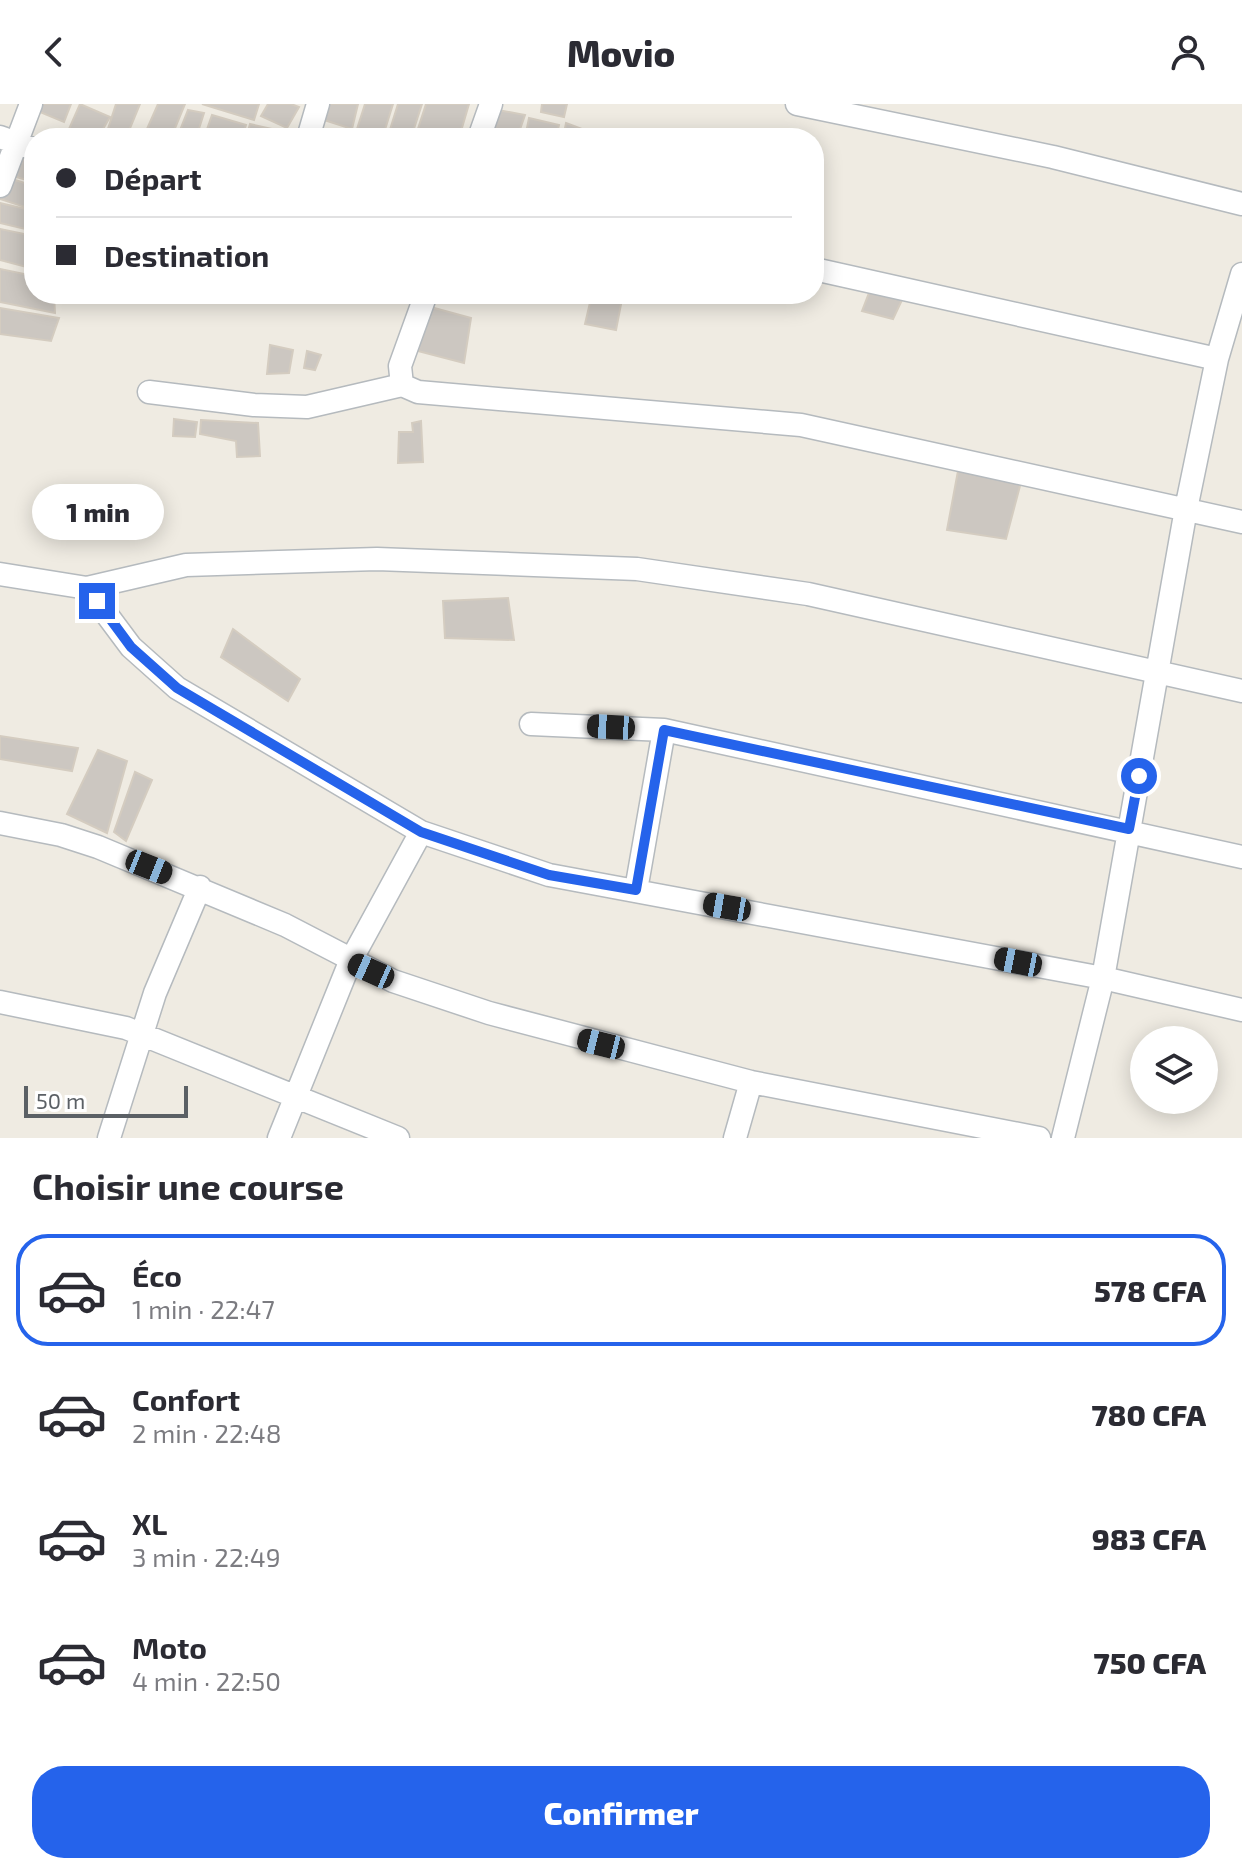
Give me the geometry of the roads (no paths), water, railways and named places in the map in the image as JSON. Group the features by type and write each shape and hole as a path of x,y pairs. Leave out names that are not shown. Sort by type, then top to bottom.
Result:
{"street":[{"path":"0,186 31,104"},
{"path":"311,128 318,104"},
{"path":"483,128 491,104"},
{"path":"797,104 838,108 1242,204"},
{"path":"824,271 1217,359"},
{"path":"1063,1138 1103,978 1186,509 1217,359 1242,274"},
{"path":"402,385 400,366 421,304"},
{"path":"149,392 254,405 307,407 334,404 402,385 418,392 801,425 1242,522"},
{"path":"0,574 87,588 186,565 377,559 637,569 808,594 1242,691"},
{"path":"87,588 131,647 177,688 421,832 549,875 1103,978 1242,1010"},
{"path":"531,724 664,730 1129,829 1242,857"},
{"path":"636,890 664,730"},
{"path":"0,823 61,835 200,887 310,937 350,962 393,981 489,1013 751,1082 1039,1138"},
{"path":"279,1138 350,962 421,832"},
{"path":"109,1138 155,993 200,887"},
{"path":"0,1002 102,1021 143,1035 261,1081 294,1099 398,1138"},
{"path":"735,1138 751,1082"}]}
